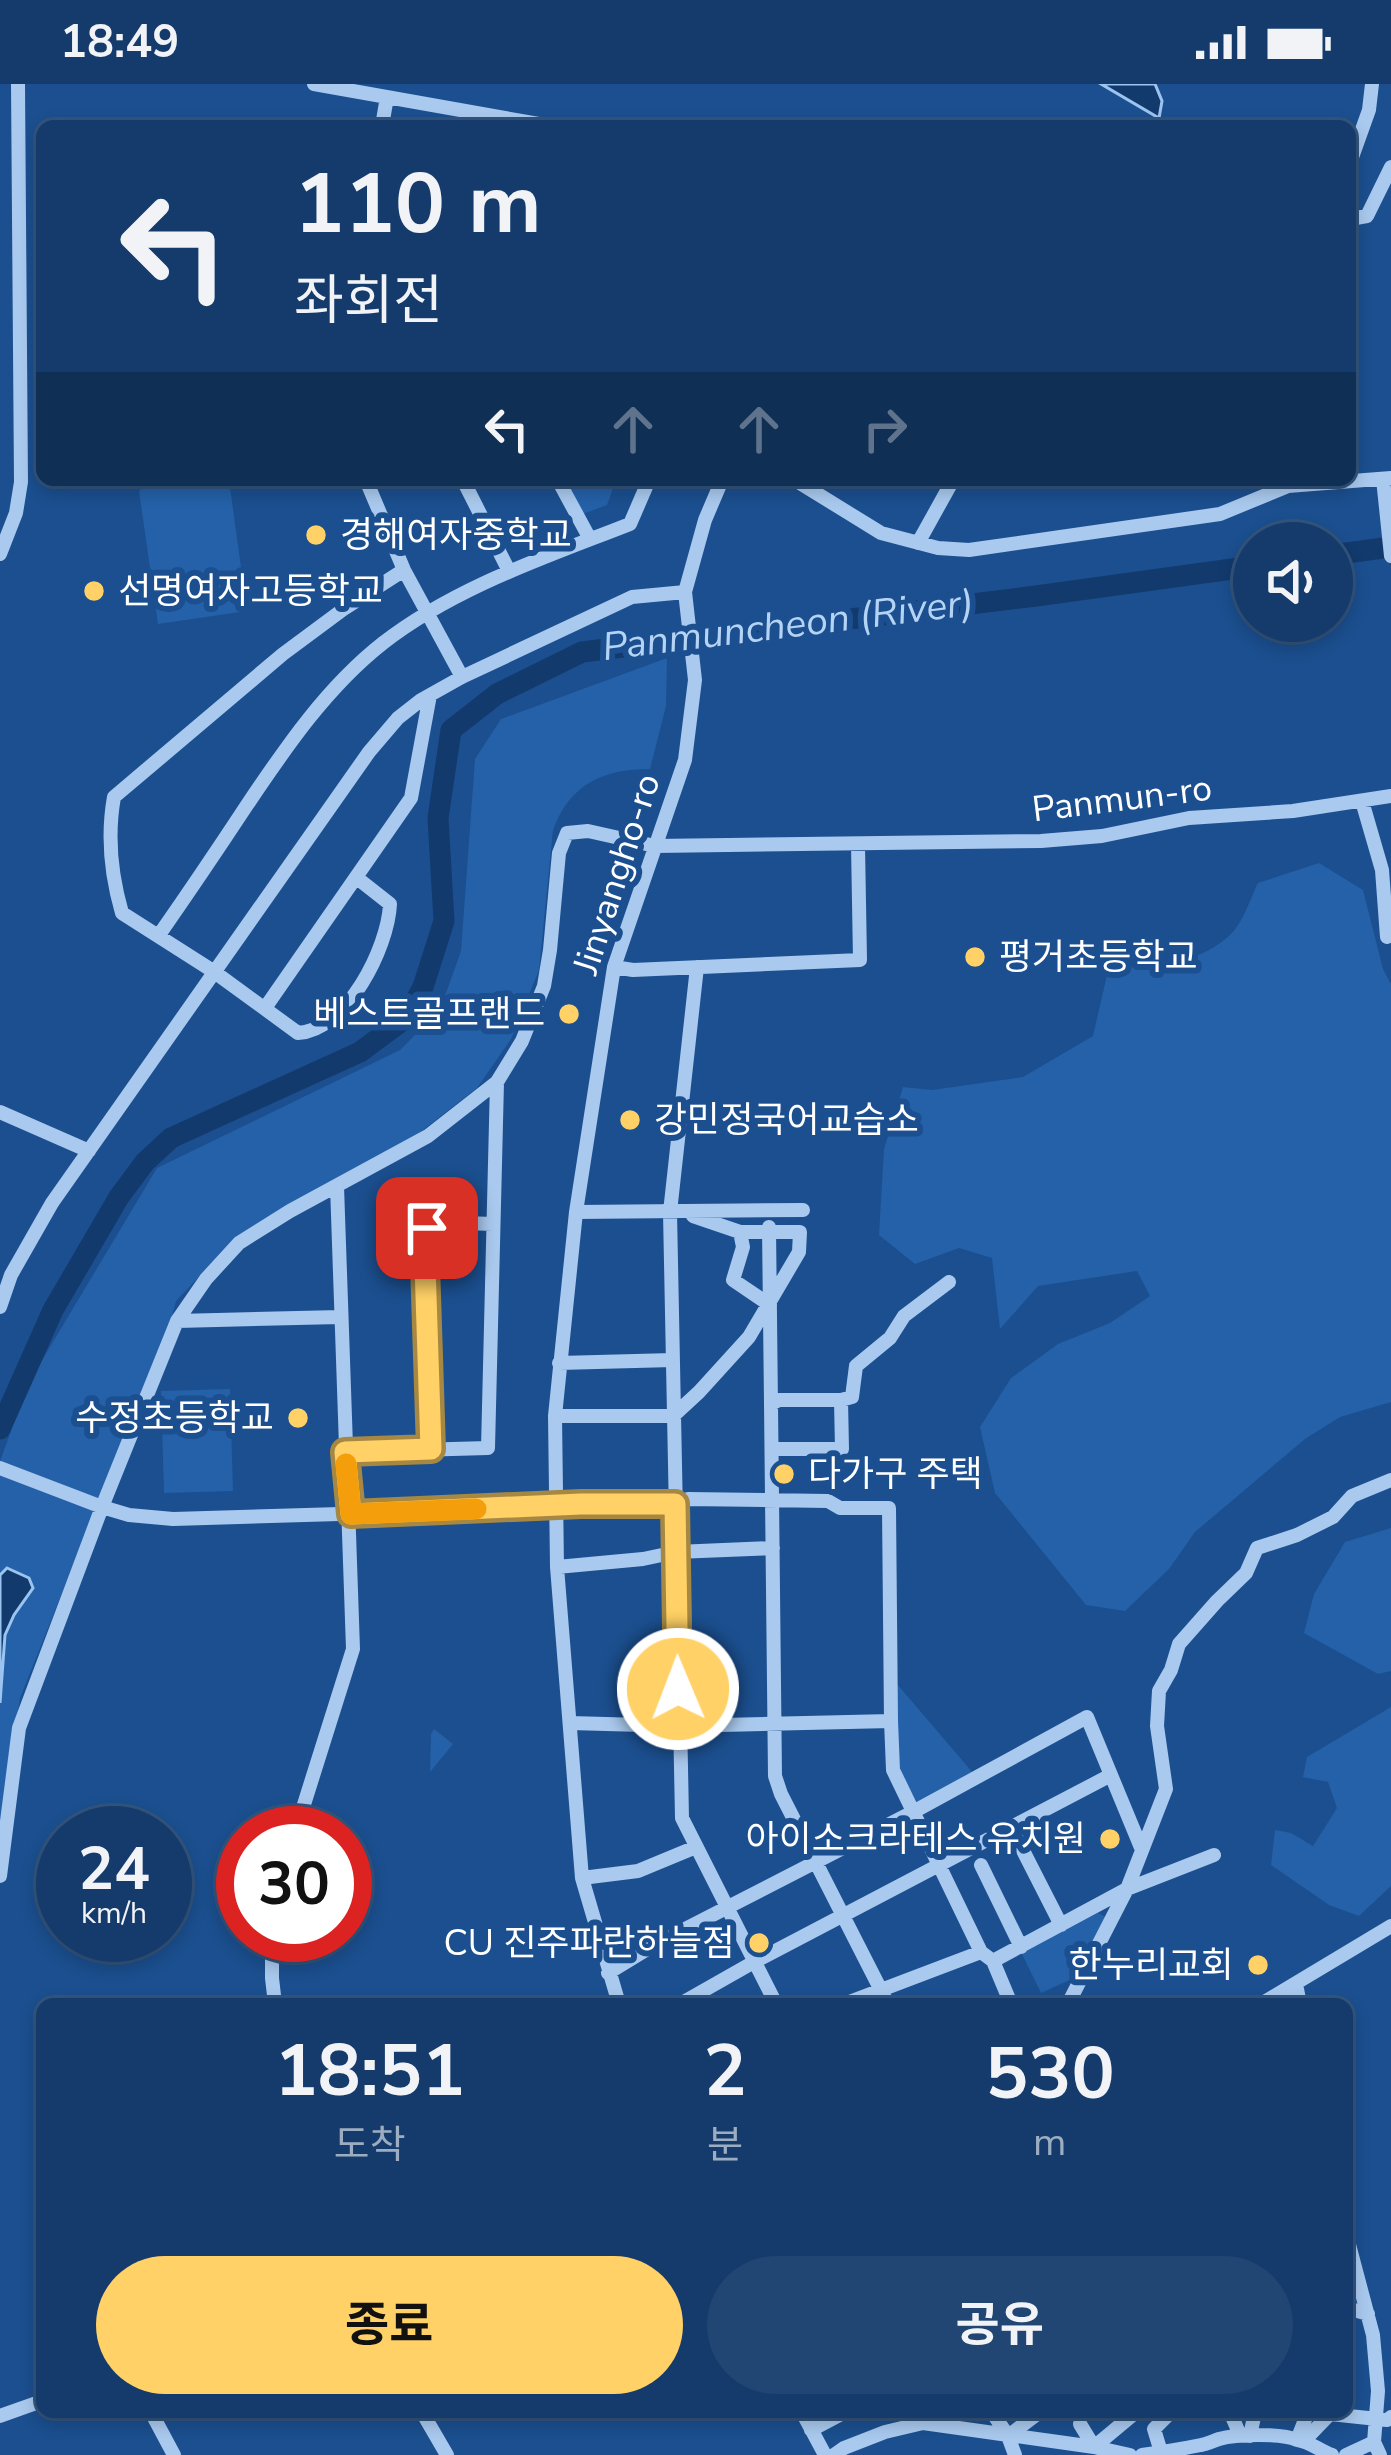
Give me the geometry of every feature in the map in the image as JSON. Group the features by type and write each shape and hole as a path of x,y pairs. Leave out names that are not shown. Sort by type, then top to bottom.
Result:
{"street":[{"path":"0,554 16,513 21,482 18,84"},
{"path":"314,84 516,120"},
{"path":"1356,147 1370,110 1372,84"},
{"path":"383,120 387,97"},
{"path":"1356,218 1366,216 1391,167"},
{"path":"1356,480 1387,478 1391,556"},
{"path":"369,486 404,570 462,677"},
{"path":"466,486 509,571"},
{"path":"561,486 590,539"},
{"path":"159,935 279,758 330,693 381,644 428,613 509,571 630,524 647,486"},
{"name":"Jinyangho-ro","path":"617,1998 583,1878 557,1567 555,1415 576,1213 614,967 685,760 695,680 686,598 720,486"},
{"path":"805,486 880,533 938,548 969,550 1220,514 1288,486"},
{"path":"918,543 950,486"},
{"path":"357,878 390,904 389,926 372,969 339,1012 314,1032 298,1033 122,913 108,831 114,797 283,654 404,570"},
{"path":"0,1307 11,1276 52,1203 369,752 398,718 462,677 632,597 686,598"},
{"path":"265,1008 411,799 430,695"},
{"name":"Panmun-ro","path":"497,1082 522,1041 544,986 559,854 567,833 588,831 655,846 1041,842 1102,836 1190,818 1293,812 1391,796"},
{"path":"1362,801 1387,882 1387,937"},
{"path":"614,967 860,960 858,845"},
{"path":"697,967 677,1212 673,1360 682,1818 773,1998"},
{"path":"0,1876 19,1728 177,1321 206,1279 239,1244 428,1136 497,1082"},
{"path":"345,1452 488,1448 497,1082"},
{"path":"0,1112 89,1151"},
{"path":"304,1806 353,1649 337,1186"},
{"path":"770,1210 776,1776 884,1997 1021,1946 1127,1889 1214,1855"},
{"path":"576,1213 803,1210"},
{"path":"555,1415 673,1416 749,1337 805,1255 800,1232 740,1232 677,1212"},
{"path":"431,1449 424,1234 434,1222 493,1224"},
{"path":"740,1232 743,1247 733,1280 770,1305"},
{"path":"771,1404 852,1397 856,1366 890,1339 904,1316 950,1282"},
{"path":"177,1321 340,1317"},
{"path":"559,1363 673,1360"},
{"path":"772,1449 842,1449 841,1400"},
{"path":"0,1468 101,1507 161,1519 675,1504 688,1498 829,1501 840,1508 890,1508 893,1770 1007,1998"},
{"path":"1071,1998 1127,1889 1166,1789 1157,1726 1159,1691 1179,1644 1246,1574 1257,1548 1333,1517 1352,1496 1391,1480"},
{"path":"557,1567 676,1552 772,1548"},
{"path":"608,1972 1087,1717 1142,1850"},
{"path":"570,1723 678,1726 891,1721"},
{"path":"692,1998 1111,1775"},
{"path":"1011,1827 1061,1925"},
{"path":"583,1878 638,1871 695,1847"},
{"path":"981,1864 1021,1946"},
{"path":"1299,1996 1391,1927"},
{"path":"272,1962 274,1998"},
{"path":"1346,2455 1377,2449 1373,2335 1353,2258"},
{"path":"1353,2310 1368,2314"},
{"path":"0,2416 36,2404"},
{"path":"1353,2416 1387,2420 1391,2416"},
{"path":"154,2418 174,2455"},
{"path":"425,2418 447,2455"},
{"path":"805,2418 830,2455 885,2432 923,2423 1126,2454"},
{"path":"811,2430 834,2418"},
{"path":"996,2418 1016,2455"},
{"path":"1008,2436 1032,2418"},
{"path":"1094,2447 1129,2418"},
{"path":"1160,2452 1154,2429 1165,2418"},
{"path":"1233,2418 1243,2435"},
{"path":"1243,2435 1250,2436 1254,2418"},
{"path":"1300,2440 1306,2418"},
{"path":"1300,2440 1325,2418"},
{"path":"1080,2424 1094,2447"},
{"path":"1142,2455 1243,2435 1284,2434 1332,2455"}],"shaded area":[{"path":"1101,84 1155,84 1162,101 1159,118"},
{"path":"144,486 230,486 247,611 158,624 139,491"},
{"path":"565,486 614,486 607,505 580,515"},
{"path":"667,658 666,706 650,769 617,772 590,782 560,814 553,830 539,970 511,1039 477,1088 419,1133 236,1238 176,1301 20,1698 0,1837 0,1461 29,1382 157,1168 400,1050 427,1023 446,993 461,951 475,759 501,719"},
{"path":"1319,863 1363,890 1391,984 1391,1402 1340,1417 1305,1439 1195,1532 1169,1569 1125,1611 1086,1605 995,1493 980,1427 1011,1378 1058,1344 1110,1323 1150,1296 1137,1271 1038,1286 1000,1329 992,1258 959,1248 915,1264 879,1235 884,1149 903,1087 932,1090 1023,1077 1093,1036 1109,966 1157,965 1203,953 1235,930 1258,883"},
{"path":"230,1389 233,1491 164,1493 161,1391"},
{"path":"1391,1528 1391,1671 1378,1674 1304,1633 1314,1594 1345,1542"},
{"path":"7,1568 29,1578 33,1588 5,1635 0,1703 0,1575"},
{"path":"897,1684 974,1774 916,1804 897,1769"},
{"path":"1391,1707 1391,1886 1359,1916 1329,1905 1271,1865 1275,1830 1313,1846 1337,1808 1328,1782 1303,1777 1307,1757"},
{"path":"434,1729 453,1744 430,1772 431,1734"},
{"path":"1098,1913 1106,1917 1074,1978 1041,1993 1021,1952"}],"waterway":[{"name":"Panmuncheon (River)","path":"1353,552 1391,547"},
{"name":"Panmuncheon (River)","path":"0,1429 53,1310 119,1197 145,1162 171,1138 360,1052 406,1018 423,987 444,921 438,818 451,730 497,694 582,652 1233,569"}],"slow traffic":[{"path":"346,1464 351,1514 476,1509"}],"place":[{"name":"경해여자중학교","path":"316,535"},
{"name":"선명여자고등학교","path":"94,591"},
{"name":"평거초등학교","path":"975,957"},
{"name":"베스트골프랜드","path":"569,1014"},
{"name":"강민정국어교습소","path":"630,1120"},
{"name":"수정초등학교","path":"298,1418"},
{"name":"다가구 주택","path":"784,1474"},
{"name":"아이소크라테스 유치원","path":"1110,1839"},
{"name":"CU 진주파란하늘점","path":"759,1943"},
{"name":"한누리교회","path":"1258,1965"}],"route":[{"path":"427,1228 431,1449 345,1452 351,1514 675,1504 678,1689"}]}
